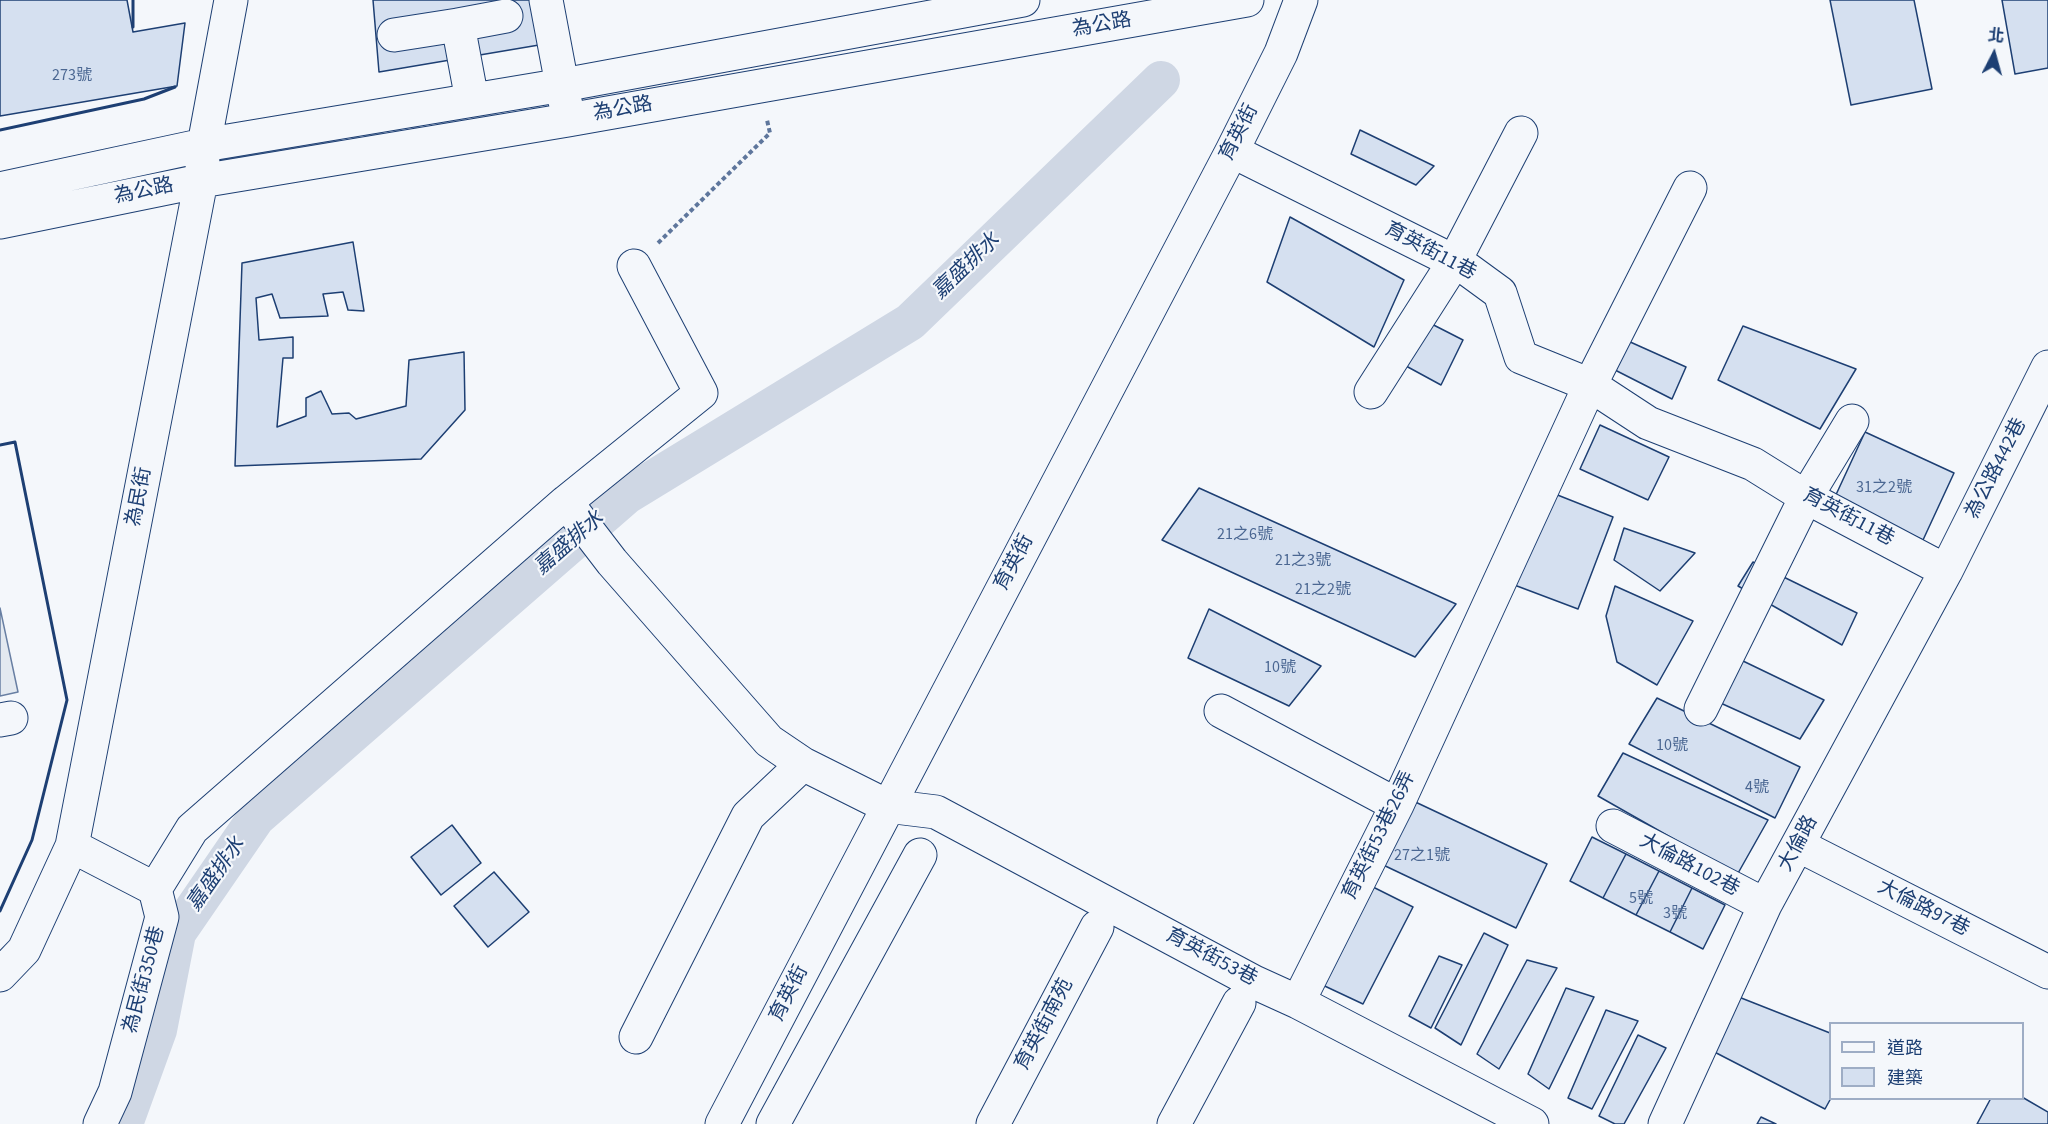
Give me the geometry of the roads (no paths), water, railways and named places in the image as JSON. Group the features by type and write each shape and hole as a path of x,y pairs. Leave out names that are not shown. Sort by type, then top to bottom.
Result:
{"street":[{"name":"為民街","path":"0,975 24,950 72,846 201,181 204,145 231,0"},
{"path":"546,0 568,120"},
{"name":"為公路","path":"0,189 204,145 563,85 922,9 1023,0"},
{"name":"為公路","path":"0,222 201,181 568,120 1247,0"},
{"name":"育英街","path":"722,1124 1232,151 1281,53 1300,0"},
{"path":"922,9 930,57"},
{"path":"394,35 506,16"},
{"path":"458,25 472,100"},
{"path":"1371,392 1454,262 1521,134"},
{"name":"育英街11巷","path":"1232,151 1454,262 1500,293 1521,357 1590,385 1648,423 1753,464 1806,497 1946,571"},
{"path":"1590,385 1690,188"},
{"path":"72,846 155,889 192,829 566,502 701,393 634,266"},
{"name":"為公路442巷","path":"1946,571 2048,367"},
{"name":"育英街53巷26弄","path":"1298,1002 1397,805 1590,385"},
{"path":"1701,709 1806,497 1852,421"},
{"path":"566,502 612,562 770,741 803,764 887,807"},
{"name":"大倫路","path":"1665,1124 1765,905 1946,571"},
{"path":"1221,711 1397,805"},
{"path":"636,1037 748,816 803,764"},
{"name":"育英街53巷","path":"887,807 936,812 1243,976 1298,1002 1532,1124"},
{"name":"大倫路102巷","path":"1613,826 1765,905"},
{"name":"大倫路97巷","path":"1798,845 2048,972"},
{"path":"773,1124 920,855"},
{"name":"為民街350巷","path":"100,1124 115,1092 162,917 155,889"},
{"name":"育英街南苑","path":"993,1124 1097,927"},
{"path":"1174,1124 1239,1003"}],"waterway":[{"name":"嘉盛排水","path":"124,1124 158,1030 177,933 256,818 627,495 910,322 1161,80"}]}
